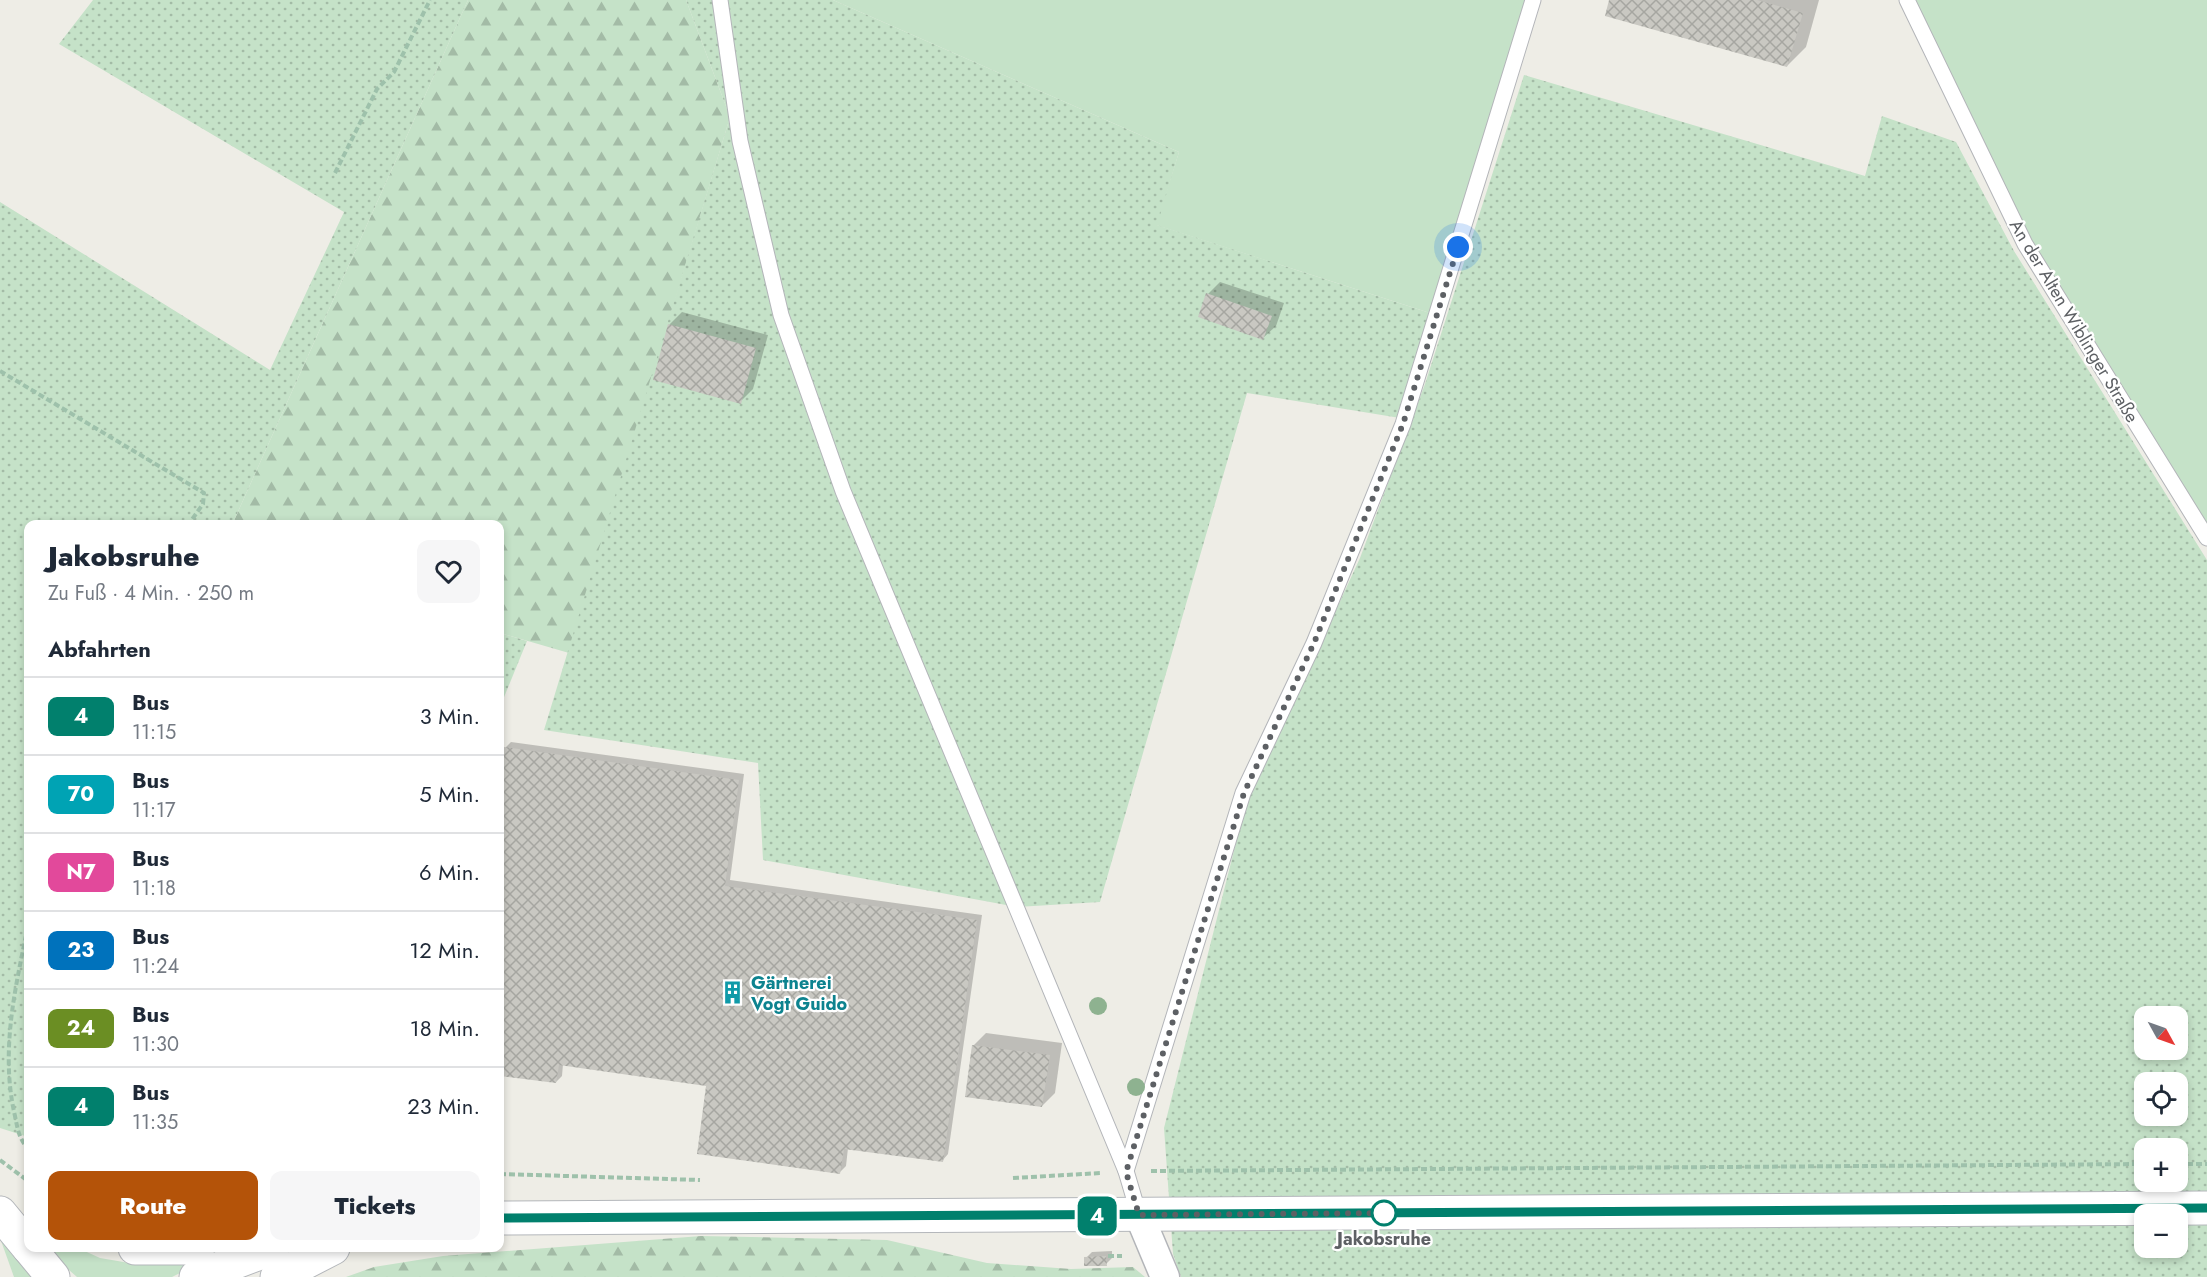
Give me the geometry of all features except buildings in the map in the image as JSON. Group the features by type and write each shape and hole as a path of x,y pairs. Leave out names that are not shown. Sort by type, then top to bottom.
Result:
{"main road":[{"path":"0,1205 24,1214"},
{"path":"504,1218 2207,1208"},
{"path":"0,1213 24,1242"},
{"path":"32,1252 53,1277"},
{"path":"196,1277 262,1252"},
{"path":"277,1277 325,1252"}],"street":[{"path":"1139,1215 1165,1277"}],"lane":[{"path":"720,0 740,141 781,315 843,491 1126,1172 1139,1215"},
{"path":"1126,1172 1244,793 1314,643 1403,424 1533,0"},
{"name":"An der Alten Wiblinger Straße","path":"1907,0 2025,244 2207,538"}],"path":[{"path":"335,174 377,89 394,72 430,0"},
{"path":"0,371 204,493 203,504 192,520"},
{"path":"24,947 9,1026 6,1067 18,1138 24,1145"},
{"path":"0,1160 24,1178"},
{"path":"1011,1178 1126,1172 2134,1164"},
{"path":"2188,1164 2207,1164"},
{"path":"504,1174 706,1180"}],"green space":[{"path":"93,0 468,0 234,520 24,520 24,1136 0,1128 0,202 270,370 344,212 59,44"},
{"path":"468,0 686,0 730,117 569,653 504,634 504,520 234,520"},
{"path":"686,0 833,0 1179,152 1157,225 1430,313 1400,418 1247,393 1100,902 1017,907 763,860 758,763 544,730 730,117"},
{"path":"833,0 1525,0 1430,313 1156,225 1179,152"},
{"path":"1913,0 2207,0 2207,528 2030,241"},
{"path":"1524,75 1865,176 1882,116 1956,142 2014,251 2207,560 2207,1277 1181,1277 1173,1254 1164,1128 1245,807 1360,558 1425,384"},
{"path":"504,634 527,641 504,697"},
{"path":"701,1236 887,1240 987,1263 1071,1269 1133,1267 1145,1277 346,1277 374,1267 443,1256"},
{"path":"0,1238 32,1277 14,1277"},
{"path":"49,1252 87,1252 100,1258 141,1265 186,1262 188,1269 172,1277 77,1277"}],"bus line":[{"name":"4","path":"504,1218 2207,1208"}],"place":[{"name":"Gärtnerei Vogt Guido","path":"733,993"},
{"name":"Jakobsruhe","path":"1384,1213"}],"route":[{"path":"1384,1213 1393,1213 1139,1215 1126,1172 1244,793 1314,643 1403,424 1458,247"}]}
